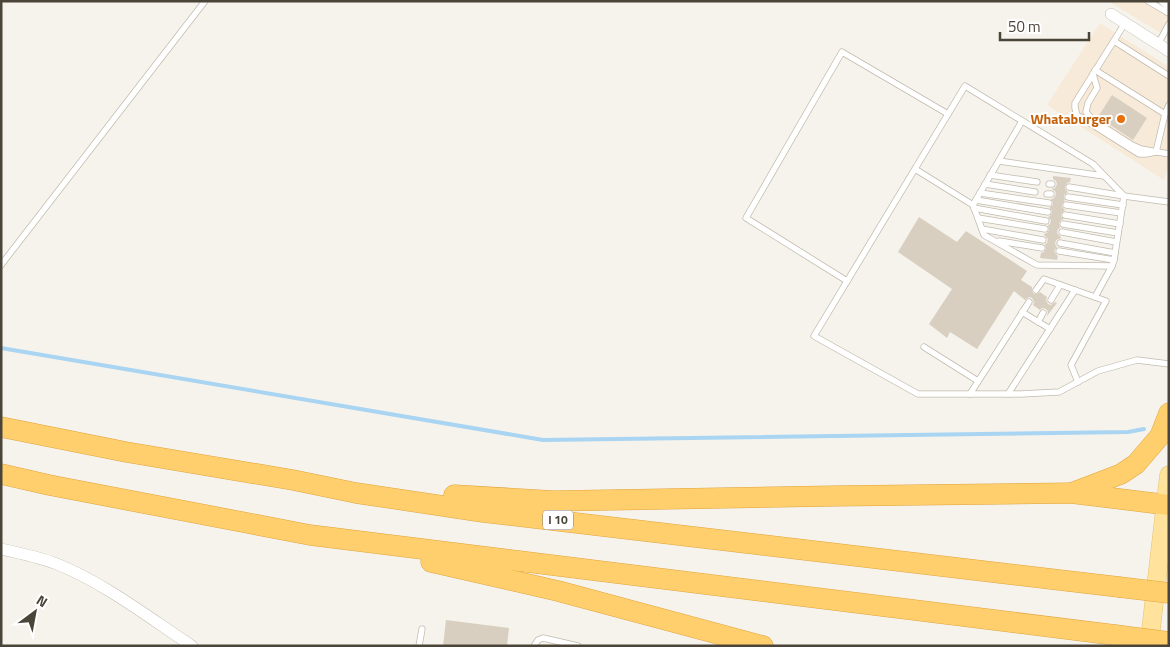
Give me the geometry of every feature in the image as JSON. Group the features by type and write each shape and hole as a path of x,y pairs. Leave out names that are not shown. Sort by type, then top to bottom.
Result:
{"highway":[{"path":"1071,493 1121,474 1136,464 1160,436 1169,413"},
{"name":"I 10","path":"1,427 126,452 483,512 1169,593"},
{"path":"1,474 310,535 437,563 558,592 764,646"},
{"path":"293,480 469,496 552,501 1071,493 1167,505"},
{"path":"310,535 1169,642"}],"main road":[{"path":"1149,646 1169,475"}],"street":[{"path":"1111,14 1169,51"},
{"path":"1,549 56,563 91,580 129,603 192,646"}],"lane":[{"path":"1,265 205,1"},
{"path":"1148,1 1168,12"},
{"path":"1161,1 1166,4 1168,12"},
{"path":"1125,23 1075,103 1075,108 1077,115 1139,154 1156,152"},
{"path":"1158,44 1169,24"},
{"path":"1114,42 1169,76"},
{"path":"847,281 746,218 842,52 948,114"},
{"path":"1094,72 1164,114"},
{"path":"1094,72 1097,88 1088,103 1086,112 1092,120 1141,149 1169,154"},
{"path":"1124,196 1093,164 965,86 814,336 918,394 1059,392 1098,371 1137,360 1169,364"},
{"path":"1156,152 1164,114 1169,105"},
{"path":"1022,121 974,205 984,235 1036,264 1113,263"},
{"path":"999,161 1104,176"},
{"path":"915,169 974,205 1046,221"},
{"path":"990,175 1036,182"},
{"path":"985,184 1035,192"},
{"path":"1069,187 1169,202"},
{"path":"980,193 1049,203"},
{"path":"1095,297 1113,263 1124,196"},
{"path":"1068,197 1123,205"},
{"path":"974,205 1048,212"},
{"path":"1066,206 1121,213"},
{"path":"1065,215 1120,224"},
{"path":"978,218 1045,229"},
{"path":"1063,224 1118,233"},
{"path":"982,229 1043,240"},
{"path":"1062,232 1116,242"},
{"path":"994,241 1042,248"},
{"path":"1060,243 1115,253"},
{"path":"1059,251 1113,263"},
{"path":"1036,290 1044,279 1106,301 1071,365 1078,382"},
{"path":"1051,300 1060,285"},
{"path":"1008,394 1075,290"},
{"path":"970,394 1029,302"},
{"path":"1022,312 1050,329"},
{"path":"1038,322 1044,313"},
{"path":"924,347 978,381"},
{"path":"419,646 422,629"},
{"path":"534,646 542,638 578,646"}],"shaded area":[{"path":"1108,1 1169,1 1169,38"},
{"path":"1100,23 1169,67 1169,163 1164,180 1047,105"}],"building":[{"name":"Whataburger","path":"1112,95 1147,118 1133,140 1098,117"},
{"path":"1053,176 1071,178 1070,182 1065,186 1068,192 1064,195 1065,200 1062,204 1065,210 1061,217 1064,219 1059,223 1060,228 1057,233 1061,238 1056,240 1055,244 1057,247 1054,251 1058,256 1057,260 1040,258 1041,253 1046,249 1045,244 1048,239 1044,234 1049,230 1048,225 1051,220 1048,217 1052,213 1052,210 1049,208 1053,205 1051,199 1056,194 1051,189 1055,188 1057,184"},
{"path":"919,217 957,242 966,231 1027,271 1021,280 1032,287 1034,294 1040,292 1047,297 1048,304 1057,303 1047,316 1048,312 1046,309 1042,308 1040,310 1033,305 1032,298 1029,297 1025,300 1014,291 977,349 950,332 947,338 929,324 952,289 898,252"},
{"path":"446,620 509,628 507,646 443,646"}],"waterway":[{"path":"1,348 543,440 1128,432 1144,429"}],"place":[{"name":"Whataburger","path":"1121,119"}]}
